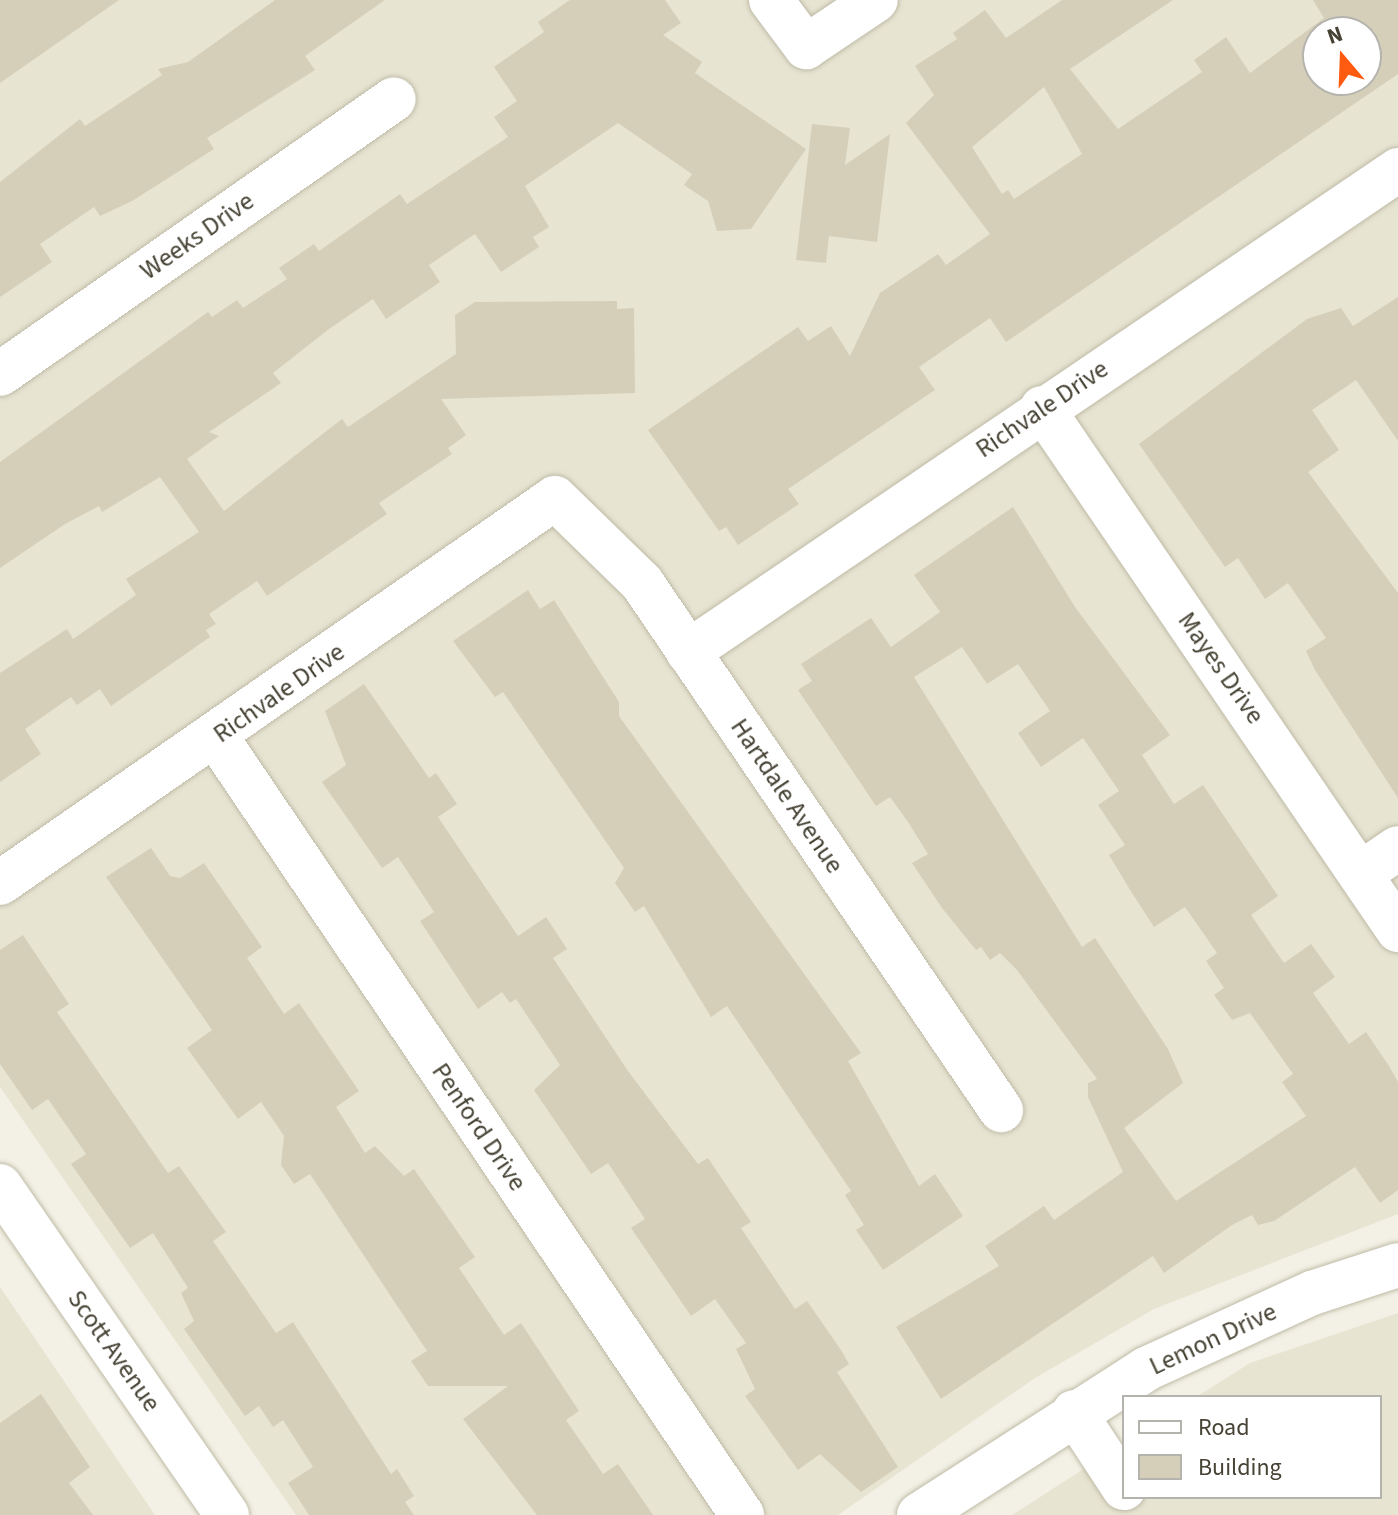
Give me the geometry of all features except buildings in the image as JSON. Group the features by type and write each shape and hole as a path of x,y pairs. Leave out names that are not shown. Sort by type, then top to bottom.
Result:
{"street":[{"path":"771,0 806,47 876,0"},
{"name":"Weeks Drive","path":"0,374 394,99"},
{"name":"Richvale Drive","path":"688,652 1042,408 1398,170"},
{"name":"Mayes Drive","path":"1042,408 1363,872 1398,930"},
{"name":"Richvale Drive","path":"0,883 217,738 555,498"},
{"name":"Hartdale Avenue","path":"555,498 642,583 1001,1110"},
{"name":"Penford Drive","path":"217,738 742,1515"},
{"path":"1363,872 1398,848"},
{"name":"Scott Avenue","path":"0,1186 227,1515"},
{"name":"Lemon Drive","path":"919,1515 1074,1412 1146,1369 1298,1299 1398,1265"},
{"path":"1074,1412 1122,1485"}],"shaded area":[{"path":"0,0 1398,0 1398,1214 1154,1309 1035,1378 838,1515 296,1515 0,1087"},
{"path":"0,1287 155,1515 0,1515"},
{"path":"1398,1313 1398,1515 1012,1515 1122,1444 1122,1499 1382,1499 1382,1395 1199,1395 1250,1363"}]}
